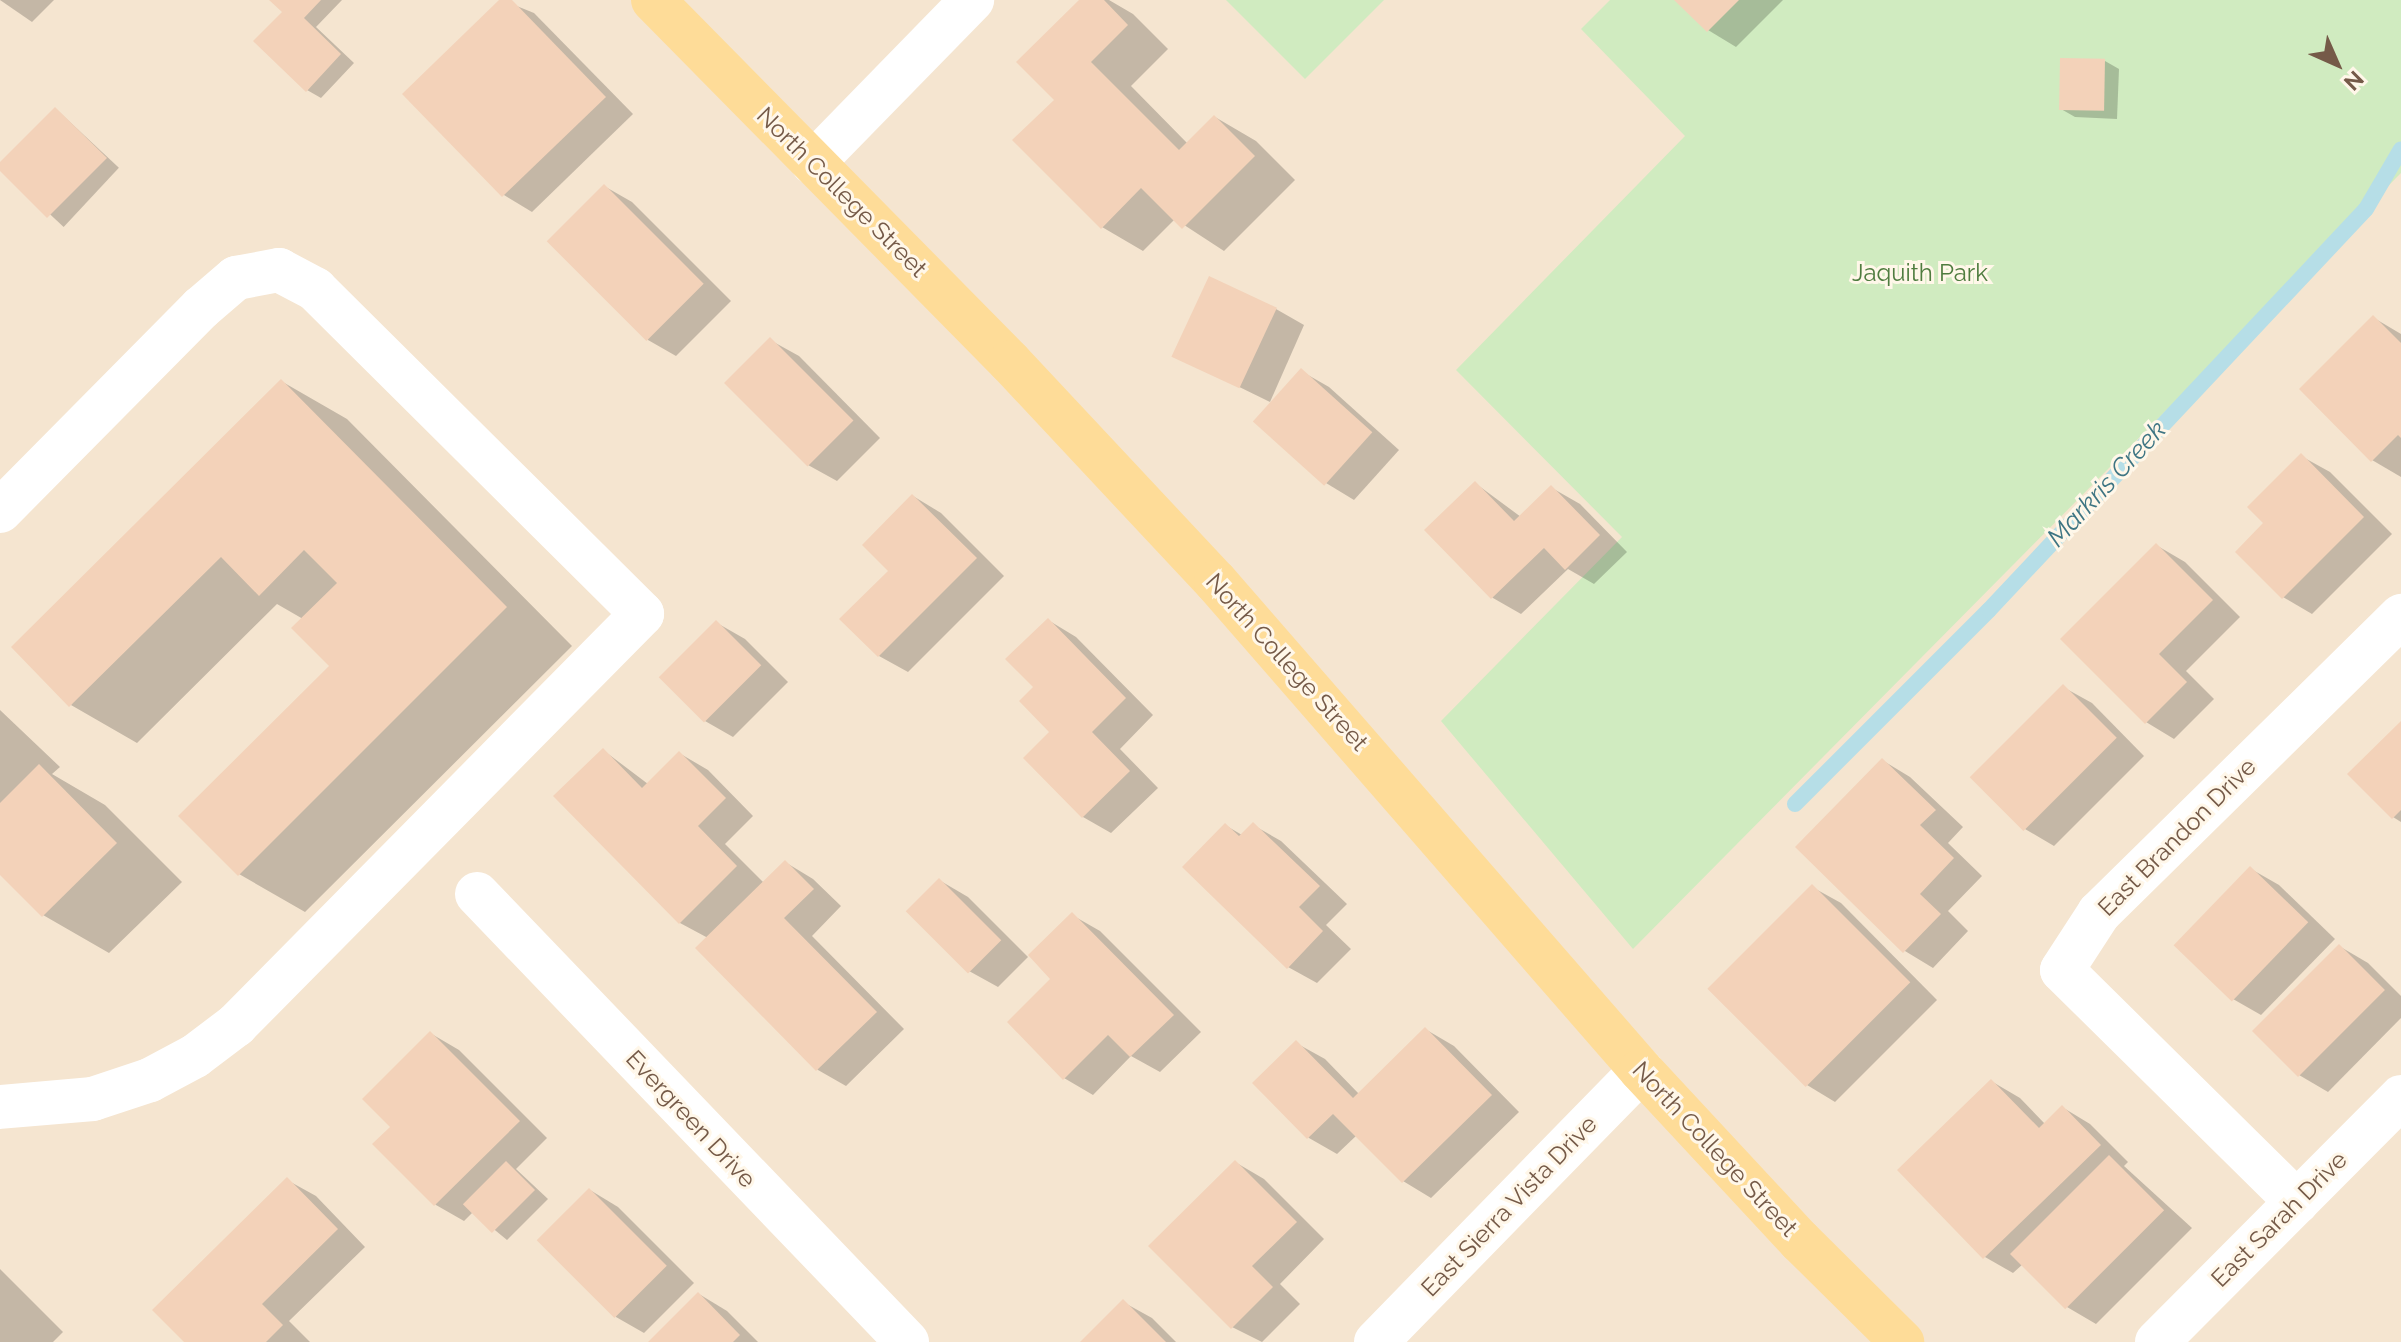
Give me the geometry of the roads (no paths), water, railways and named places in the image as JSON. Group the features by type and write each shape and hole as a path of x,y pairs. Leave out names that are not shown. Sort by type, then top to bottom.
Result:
{"main road":[{"name":"North College Street","path":"653,0 1216,582 1641,1070 1800,1241 1902,1342"}],"street":[{"path":"813,163 972,0"},
{"path":"0,511 201,308 236,278 279,270 315,289 642,614 236,1025 195,1056 150,1080 93,1099 0,1107"},
{"name":"East Brandon Drive","path":"2297,1202 2062,970 2099,913 2401,616"},
{"name":"Evergreen Drive","path":"477,894 907,1342"},
{"name":"East Sierra Vista Drive","path":"1376,1342 1641,1070"},
{"name":"East Sarah Drive","path":"2178,1335 2297,1202 2401,1097"}],"waterway":[{"name":"Markris Creek","path":"1795,804 1989,610 2366,209 2401,149"}],"park label":[{"name":"Jaquith Park","path":"1920,273"}]}
